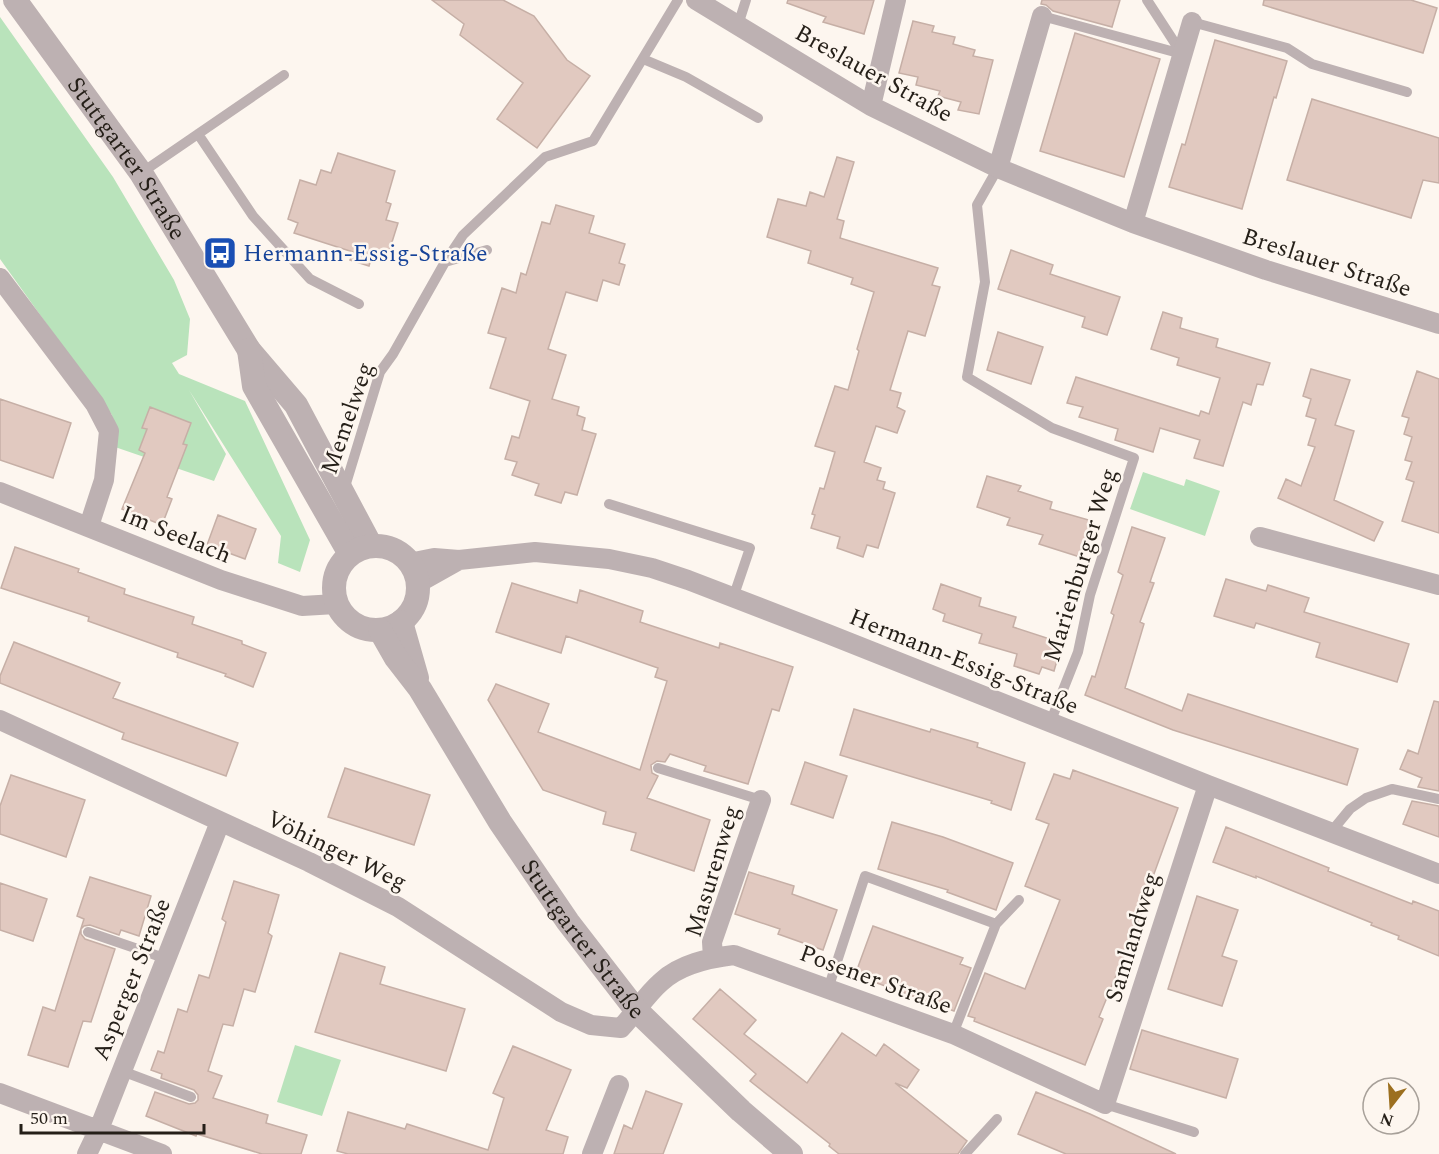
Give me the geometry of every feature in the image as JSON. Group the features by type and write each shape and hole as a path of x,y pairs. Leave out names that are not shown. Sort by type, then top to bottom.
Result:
{"street":[{"name":"Stuttgarter Straße","path":"15,0 141,172 249,350 296,405 343,494 360,550"},
{"name":"Breslauer Straße","path":"696,0 872,106 998,168 1133,223 1266,270 1439,324"},
{"path":"872,106 896,0"},
{"path":"998,168 1042,16"},
{"path":"1133,223 1192,22"},
{"path":"0,278 95,404 109,431 104,480 89,526"},
{"name":"Stuttgarter Straße","path":"249,350 254,386 360,550"},
{"name":"Im Seelach","path":"0,492 220,580 302,606 336,604"},
{"path":"1260,537 1439,585"},
{"path":"392,549 414,573 414,605 409,614 391,626 369,630 349,621 336,604 334,582 337,571 342,562 360,550 392,549"},
{"name":"Hermann-Essig-Straße","path":"414,573 459,560 535,552 609,559 652,568 1439,874"},
{"name":"Stuttgarter Straße","path":"391,626 396,657 420,689 500,822 568,922 636,1010 724,1095 791,1154"},
{"name":"Vöhinger Weg","path":"0,720 309,862 398,907 561,1012 591,1025 621,1028 636,1010"},
{"name":"Samlandweg","path":"1105,1104 1209,786"},
{"name":"Masurenweg","path":"713,958 712,942 761,800"},
{"name":"Asperger Straße","path":"87,1154 99,1129 220,822"},
{"name":"Posener Straße","path":"636,1010 662,981 684,968 713,958 734,956 953,1034 1105,1104"},
{"path":"592,1154 620,1086"},
{"path":"0,1093 162,1154"}],"lane":[{"name":"Memelweg","path":"343,494 380,372 463,235 545,157 593,141 678,0"},
{"path":"738,25 746,0"},
{"path":"1147,0 1182,54"},
{"path":"1042,16 1182,54"},
{"path":"1192,22 1287,48 1312,64 1407,92"},
{"path":"643,59 686,77 758,118"},
{"path":"141,172 284,75"},
{"path":"198,134 253,216 310,279 359,304"},
{"name":"Marienburger Weg","path":"998,168 977,205 985,282 967,377 1052,428 1134,458 1090,595 1078,652 1050,723"},
{"path":"445,262 487,250"},
{"path":"609,504 750,548 733,598"},
{"path":"658,768 761,800"},
{"path":"1331,832 1350,808 1366,798 1392,789 1439,799"},
{"path":"828,989 865,876 996,924"},
{"path":"953,1034 996,924 1019,900"},
{"path":"88,932 167,959"},
{"path":"122,1071 191,1097"},
{"path":"1105,1104 1194,1132"},
{"path":"965,1154 997,1119"}],"green space":[{"path":"0,17 113,177 174,280 190,319 187,355 172,363 179,374 245,401 310,540 300,572 278,563 281,536 189,390 226,454 214,481 115,447 112,415 0,259"},
{"path":"1143,472 1184,486 1186,479 1220,491 1205,536 1130,509"},
{"path":"295,1045 341,1060 322,1116 277,1102"}],"building":[{"path":"432,0 503,0 534,16 567,60 590,76 537,148 497,119 523,83 460,35 464,24"},
{"path":"788,0 874,0 864,34 823,22 826,17 787,3"},
{"path":"1042,0 1120,0 1112,27 1053,11 1041,4"},
{"path":"1264,0 1411,0 1437,8 1423,53 1263,5"},
{"path":"913,21 934,26 932,32 955,37 953,44 975,50 973,56 993,60 979,114 958,110 961,102 938,96 940,91 916,85 918,77 899,73"},
{"path":"1075,33 1160,59 1124,177 1040,151"},
{"path":"1215,40 1287,61 1276,98 1274,97 1242,209 1169,187 1182,144 1185,145"},
{"path":"1312,99 1439,138 1439,183 1423,180 1411,218 1287,180"},
{"path":"338,153 395,171 386,202 391,204 386,220 398,223 386,261 372,256 369,266 350,260 353,252 294,233 298,223 288,219 300,180 316,185 321,170 331,173"},
{"path":"837,157 854,162 837,219 844,221 840,238 938,268 932,285 940,287 925,336 908,331 890,390 901,393 897,407 905,411 897,433 876,426 864,462 881,468 877,480 885,482 883,489 895,493 878,548 867,545 863,557 837,548 840,537 811,528 815,515 812,514 820,488 824,489 835,452 815,446 835,386 848,390 859,351 857,349 874,292 851,284 853,278 808,263 811,251 767,237 778,199 806,206 810,192 824,197"},
{"path":"556,205 594,216 589,233 625,244 619,263 625,265 619,285 603,280 597,301 566,292 548,349 566,355 552,399 579,407 577,415 585,418 582,430 596,434 577,495 565,492 561,503 535,495 539,484 512,475 517,462 505,459 512,436 519,438 530,401 490,388 506,338 488,333 502,288 516,293 521,273 526,275 542,222 550,224"},
{"path":"1011,250 1053,265 1050,274 1120,297 1107,335 1082,327 1085,317 998,289"},
{"path":"1163,312 1182,318 1180,328 1218,339 1216,347 1270,363 1263,385 1257,384 1251,405 1243,402 1223,466 1194,458 1200,440 1160,428 1153,452 1115,440 1118,429 1079,417 1083,407 1067,403 1076,377 1199,416 1201,411 1209,414 1220,378 1177,365 1179,358 1151,349"},
{"path":"998,332 1043,347 1031,384 987,370"},
{"path":"1311,369 1350,380 1335,425 1354,431 1334,500 1383,522 1374,541 1278,498 1286,479 1301,486 1315,447 1308,445 1316,419 1306,416 1311,399 1303,396"},
{"path":"1417,371 1439,379 1439,533 1402,521 1414,482 1406,479 1412,462 1405,460 1412,437 1404,434 1409,418 1402,416"},
{"path":"0,399 71,423 53,478 0,460"},
{"path":"150,407 191,423 183,444 187,445 167,497 172,499 162,525 122,509 145,453 139,450 147,429 142,428"},
{"path":"987,476 1021,486 1018,491 1052,502 1050,509 1092,521 1080,557 1039,544 1043,535 1007,525 1010,518 977,507"},
{"path":"218,515 256,529 245,559 207,545"},
{"path":"1132,527 1165,538 1150,582 1154,583 1140,622 1144,624 1125,688 1182,711 1188,694 1358,749 1347,785 1173,730 1085,695 1092,676 1095,677 1114,615 1111,613 1123,575 1118,572"},
{"path":"15,547 79,569 78,572 125,589 124,594 194,617 192,624 242,641 242,644 266,653 253,687 225,676 226,674 177,657 178,653 88,621 89,617 1,588"},
{"path":"1226,579 1266,591 1268,585 1309,598 1304,612 1409,644 1397,682 1316,657 1320,643 1256,623 1254,628 1214,616"},
{"path":"512,583 577,603 580,590 643,611 640,622 719,648 720,643 793,667 779,711 772,709 748,784 704,771 706,766 670,754 665,762 657,761 651,765 652,773 658,776 647,798 710,820 694,871 631,850 636,833 603,824 606,812 543,790 488,700 496,684 549,704 538,732 640,770 667,681 655,677 658,668 566,636 561,653 496,632"},
{"path":"941,584 981,598 979,606 1016,617 1013,627 1062,643 1054,671 1042,667 1039,674 1014,666 1017,654 979,643 982,634 943,621 945,614 933,609"},
{"path":"14,642 120,683 113,698 238,743 226,776 122,739 124,733 0,683 0,676"},
{"path":"1434,701 1439,702 1439,791 1418,787 1422,778 1400,769 1408,750 1418,754"},
{"path":"854,709 930,732 931,729 978,743 977,747 1025,763 1011,810 991,803 992,801 840,755"},
{"path":"805,762 847,776 833,818 791,804"},
{"path":"345,768 430,795 414,845 328,817"},
{"path":"1073,770 1178,808 1151,882 1154,883 1099,1017 1103,1019 1085,1065 974,1021 975,1018 968,1016 985,973 1025,989 1060,900 1025,886 1049,824 1036,819 1054,774 1070,779"},
{"path":"11,775 85,800 66,857 0,834 0,806"},
{"path":"1412,801 1439,806 1439,837 1403,824"},
{"path":"892,822 943,837 1013,863 996,910 947,892 948,890 878,869"},
{"path":"1226,827 1329,868 1328,871 1412,904 1413,901 1439,911 1439,956 1398,939 1399,936 1371,925 1372,923 1256,876 1256,878 1213,862"},
{"path":"749,872 794,886 792,894 837,910 823,950 778,934 780,929 735,914"},
{"path":"90,877 151,896 139,936 121,930 119,935 90,925 81,929 81,934 85,939 115,949 91,1022 83,1021 68,1067 28,1055 43,1007 55,1011 84,919 77,916"},
{"path":"234,881 279,895 268,933 272,936 255,992 244,989 233,1026 223,1024 208,1071 222,1076 213,1098 268,1115 266,1123 307,1135 301,1154 262,1154 197,1134 196,1136 146,1116 155,1092 189,1104 198,1100 198,1095 194,1090 161,1078 162,1074 151,1070 158,1051 164,1053 178,1009 187,1012 199,975 209,978 226,922 222,919"},
{"path":"0,883 47,899 33,941 0,930"},
{"path":"1197,896 1238,910 1222,956 1237,961 1222,1006 1168,989"},
{"path":"873,926 963,958 960,964 971,968 954,1011 855,975"},
{"path":"340,953 385,967 380,984 465,1009 446,1071 315,1032"},
{"path":"720,989 756,1020 744,1034 807,1083 842,1033 876,1056 884,1044 919,1070 907,1088 895,1083 967,1141 958,1154 839,1154 829,1146 830,1144 750,1081 756,1074 693,1019"},
{"path":"1142,1030 1238,1059 1226,1098 1130,1069"},
{"path":"513,1046 571,1070 546,1130 568,1137 563,1154 348,1154 337,1151 348,1112 405,1129 407,1124 488,1150 504,1098 493,1093"},
{"path":"646,1091 682,1104 663,1154 614,1154 624,1125 632,1129"},
{"path":"1036,1092 1176,1154 1066,1154 1018,1134"}],"place":[{"name":"Hermann-Essig-Straße","path":"220,253"}]}
